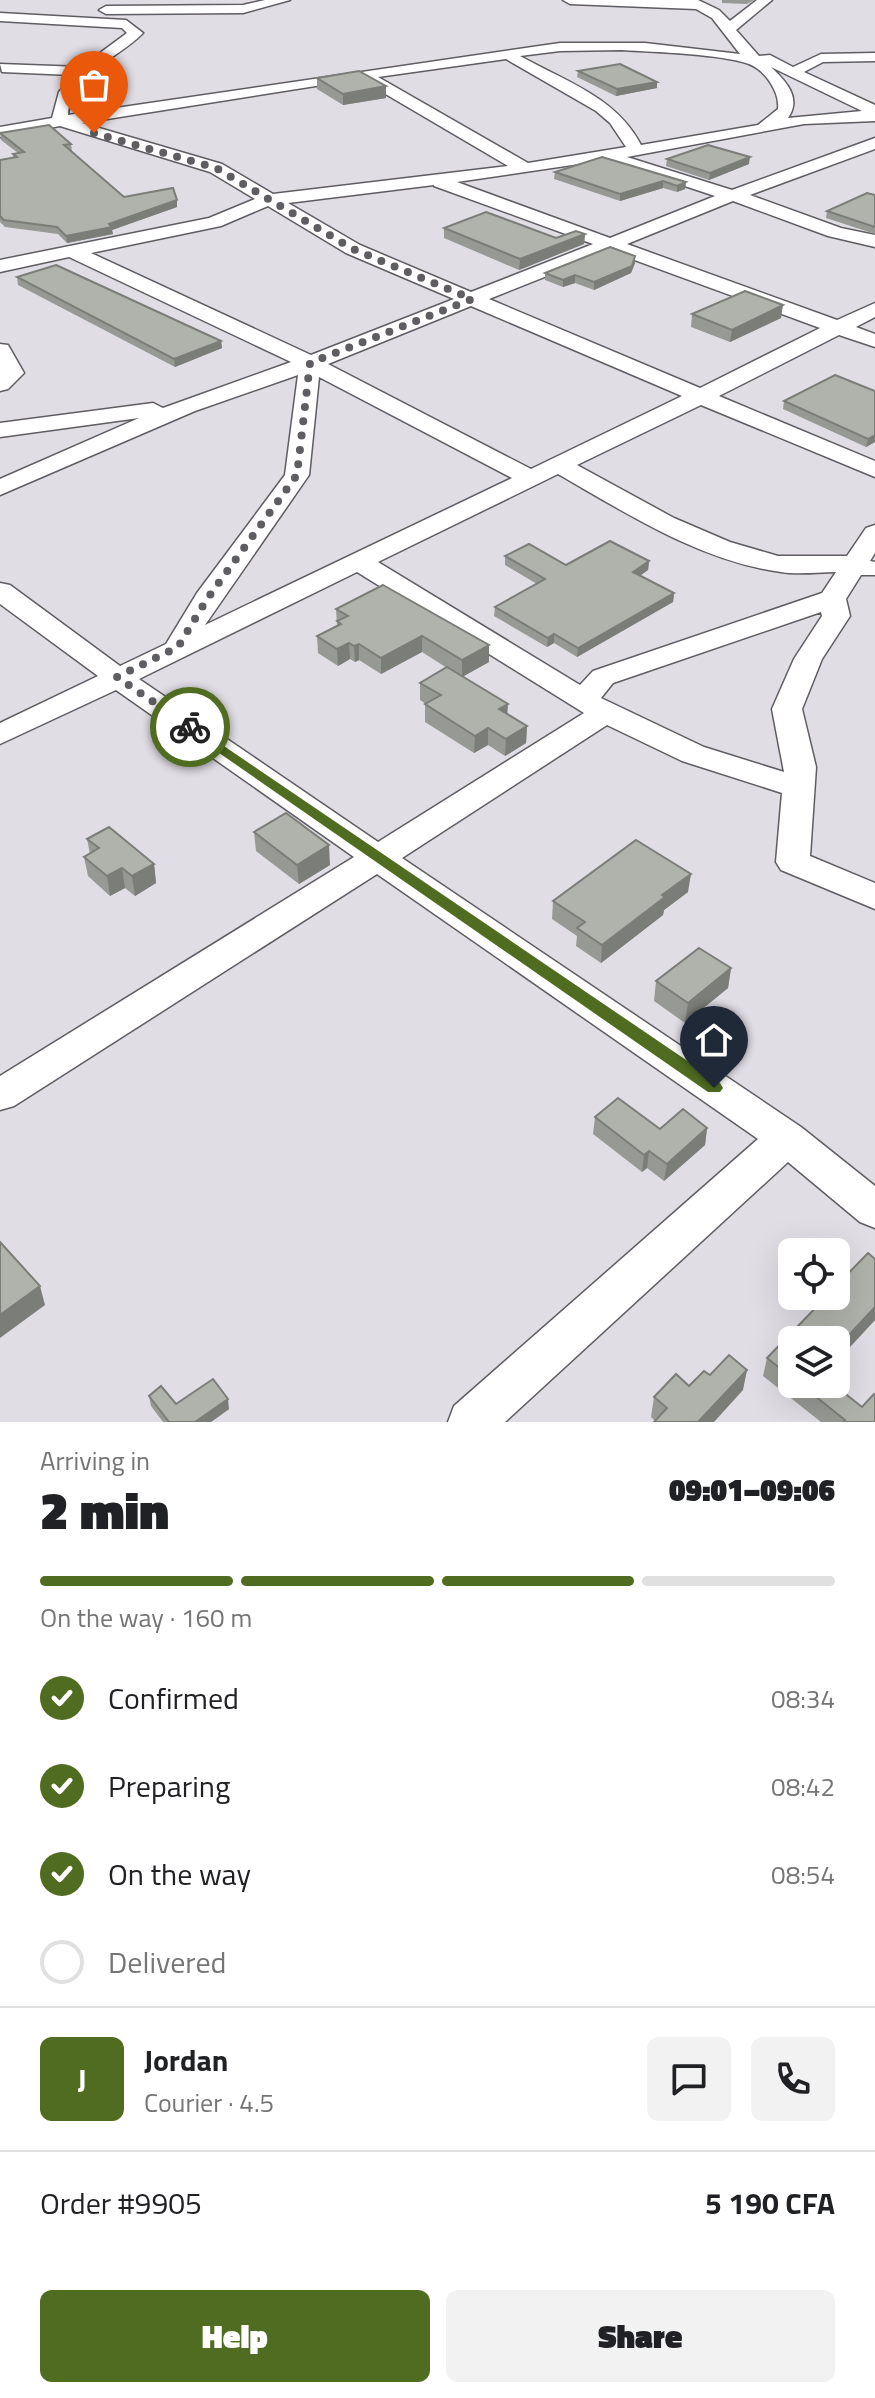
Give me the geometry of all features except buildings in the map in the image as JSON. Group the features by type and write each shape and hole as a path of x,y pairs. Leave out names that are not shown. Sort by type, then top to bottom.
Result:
{"street":[{"path":"1,68 23,82 52,90 136,33 129,25 90,8 163,11 243,9 283,0"},
{"path":"570,0 693,2 717,15 741,46 780,82 785,94 785,110 778,122 763,129"},
{"path":"728,29 765,0"},
{"path":"0,17 129,25 163,11"},
{"path":"0,132 362,74 578,45 651,48 758,61"},
{"path":"741,46 875,113"},
{"path":"518,51 511,55 516,60 606,109 631,137 636,151"},
{"path":"795,73 800,66 839,55 875,57"},
{"path":"1,68 82,71"},
{"path":"362,74 525,169"},
{"path":"52,90 59,107 60,121"},
{"path":"0,266 214,222 268,200 525,169 763,129 781,123 875,113"},
{"path":"60,121 216,168 353,249 875,470"},
{"path":"763,129 836,155 875,163"},
{"path":"0,488 61,464 84,450 187,406 310,363 836,155 875,143"},
{"path":"607,156 782,211 835,232 875,241"},
{"path":"435,180 875,341"},
{"path":"7,246 22,262"},
{"path":"73,252 310,363 531,478"},
{"path":"0,735 875,309"},
{"path":"0,350 13,373 0,384"},
{"path":"178,647 207,599 297,475 310,363"},
{"path":"0,430 187,406"},
{"path":"559,465 615,497 732,553 781,564 865,567"},
{"path":"0,1095 378,858 594,706 603,677 832,599 865,567 875,533"},
{"path":"359,562 594,706 693,754 798,787"},
{"path":"0,591 117,677 787,1138 875,1210"},
{"path":"832,599 836,616 808,659 787,709 800,767 793,862 875,897"},
{"path":"471,1422 787,1138"}],"way so far":[{"path":"94,133 216,168 353,249 472,299 310,363 297,475 207,599 178,647 117,677 190,727"}],"route":[{"path":"190,727 714,1088"}]}
